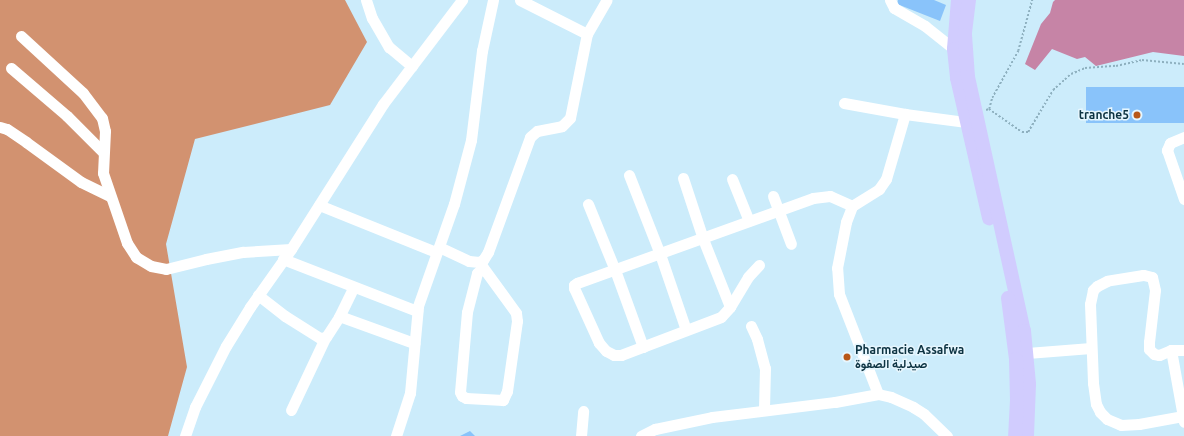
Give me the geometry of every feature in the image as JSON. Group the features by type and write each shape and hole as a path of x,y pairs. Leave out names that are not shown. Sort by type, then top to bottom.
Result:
{"main road":[{"path":"958,0 960,54 958,78 971,118 1020,308 1027,353 1029,399 1027,436"},
{"path":"960,54 965,35 969,0"},
{"path":"971,118 1011,314 1017,380 1015,436"}],"street":[{"path":"366,0 372,18 389,47 412,66"},
{"path":"185,436 195,407 226,346 258,295 291,249 384,104 462,0"},
{"path":"396,436 410,393 417,311 425,284 438,250 472,140 482,51 493,0"},
{"path":"520,0 587,34"},
{"path":"318,205 481,265 516,313 518,321 506,397 503,400 466,398 462,396 460,392 467,312 477,273 481,265 483,260 488,252 530,137 537,131 562,126 570,118 587,34 607,0"},
{"path":"890,0 894,8 925,26 960,54"},
{"path":"22,36 83,94 102,118 105,131 103,173 127,243 136,257 151,266 166,269 243,252 291,249"},
{"path":"11,68 67,116 103,152"},
{"path":"844,103 905,114 971,118"},
{"path":"878,394 839,294 837,268 846,222 852,206 879,189 886,179 905,114"},
{"path":"0,127 7,129 81,182 110,196"},
{"path":"1184,137 1170,142 1167,150 1184,199"},
{"path":"629,175 660,254 686,330"},
{"path":"683,178 703,239 730,307"},
{"path":"732,179 749,221"},
{"path":"774,196 791,244"},
{"path":"759,266 748,277 730,307 720,317 621,355 614,355 606,351 599,343 574,288 574,285 577,283 703,239 812,198 830,196 852,206"},
{"path":"588,204 615,270 642,347"},
{"path":"283,259 353,288 417,311"},
{"path":"1171,350 1183,419 1128,425 1121,425 1107,419 1100,412 1094,394 1090,304 1093,290 1097,286 1107,281 1144,275 1152,277 1155,290 1149,349 1154,354 1171,350 1184,350"},
{"path":"291,410 325,338 339,317 353,288"},
{"path":"258,295 285,316 314,335 325,338"},
{"path":"339,317 414,343"},
{"path":"751,326 757,339 765,368 764,409"},
{"path":"1027,353 1091,348"},
{"path":"641,436 712,417 764,409 836,402 878,394 891,396 913,406 924,414 947,436"},
{"path":"582,436 583,411"}],"path":[{"path":"971,118 989,109 992,98 1018,51 1032,0"},
{"path":"989,109 1011,126 1022,132 1028,132 1053,90 1071,74 1085,68 1116,66 1142,60 1184,64"}],"shaded area":[{"path":"0,0 345,0 367,42 330,105 195,139 166,244 187,367 168,436 0,436"},
{"path":"1055,0 1184,0 1184,56 1153,52 1096,66 1085,57 1077,59 1052,49 1035,70 1025,64 1041,24 1050,13"}],"building":[{"path":"898,0 934,0 946,5 940,21 897,4"},
{"name":"tranche5","path":"1086,87 1184,87 1184,123 1086,123"},
{"path":"470,431 475,436 460,436"}],"place":[{"name":"tranche5","path":"1137,115"},
{"name":"Pharmacie Assafwa صيدلية الصفوة","path":"847,357"}]}
